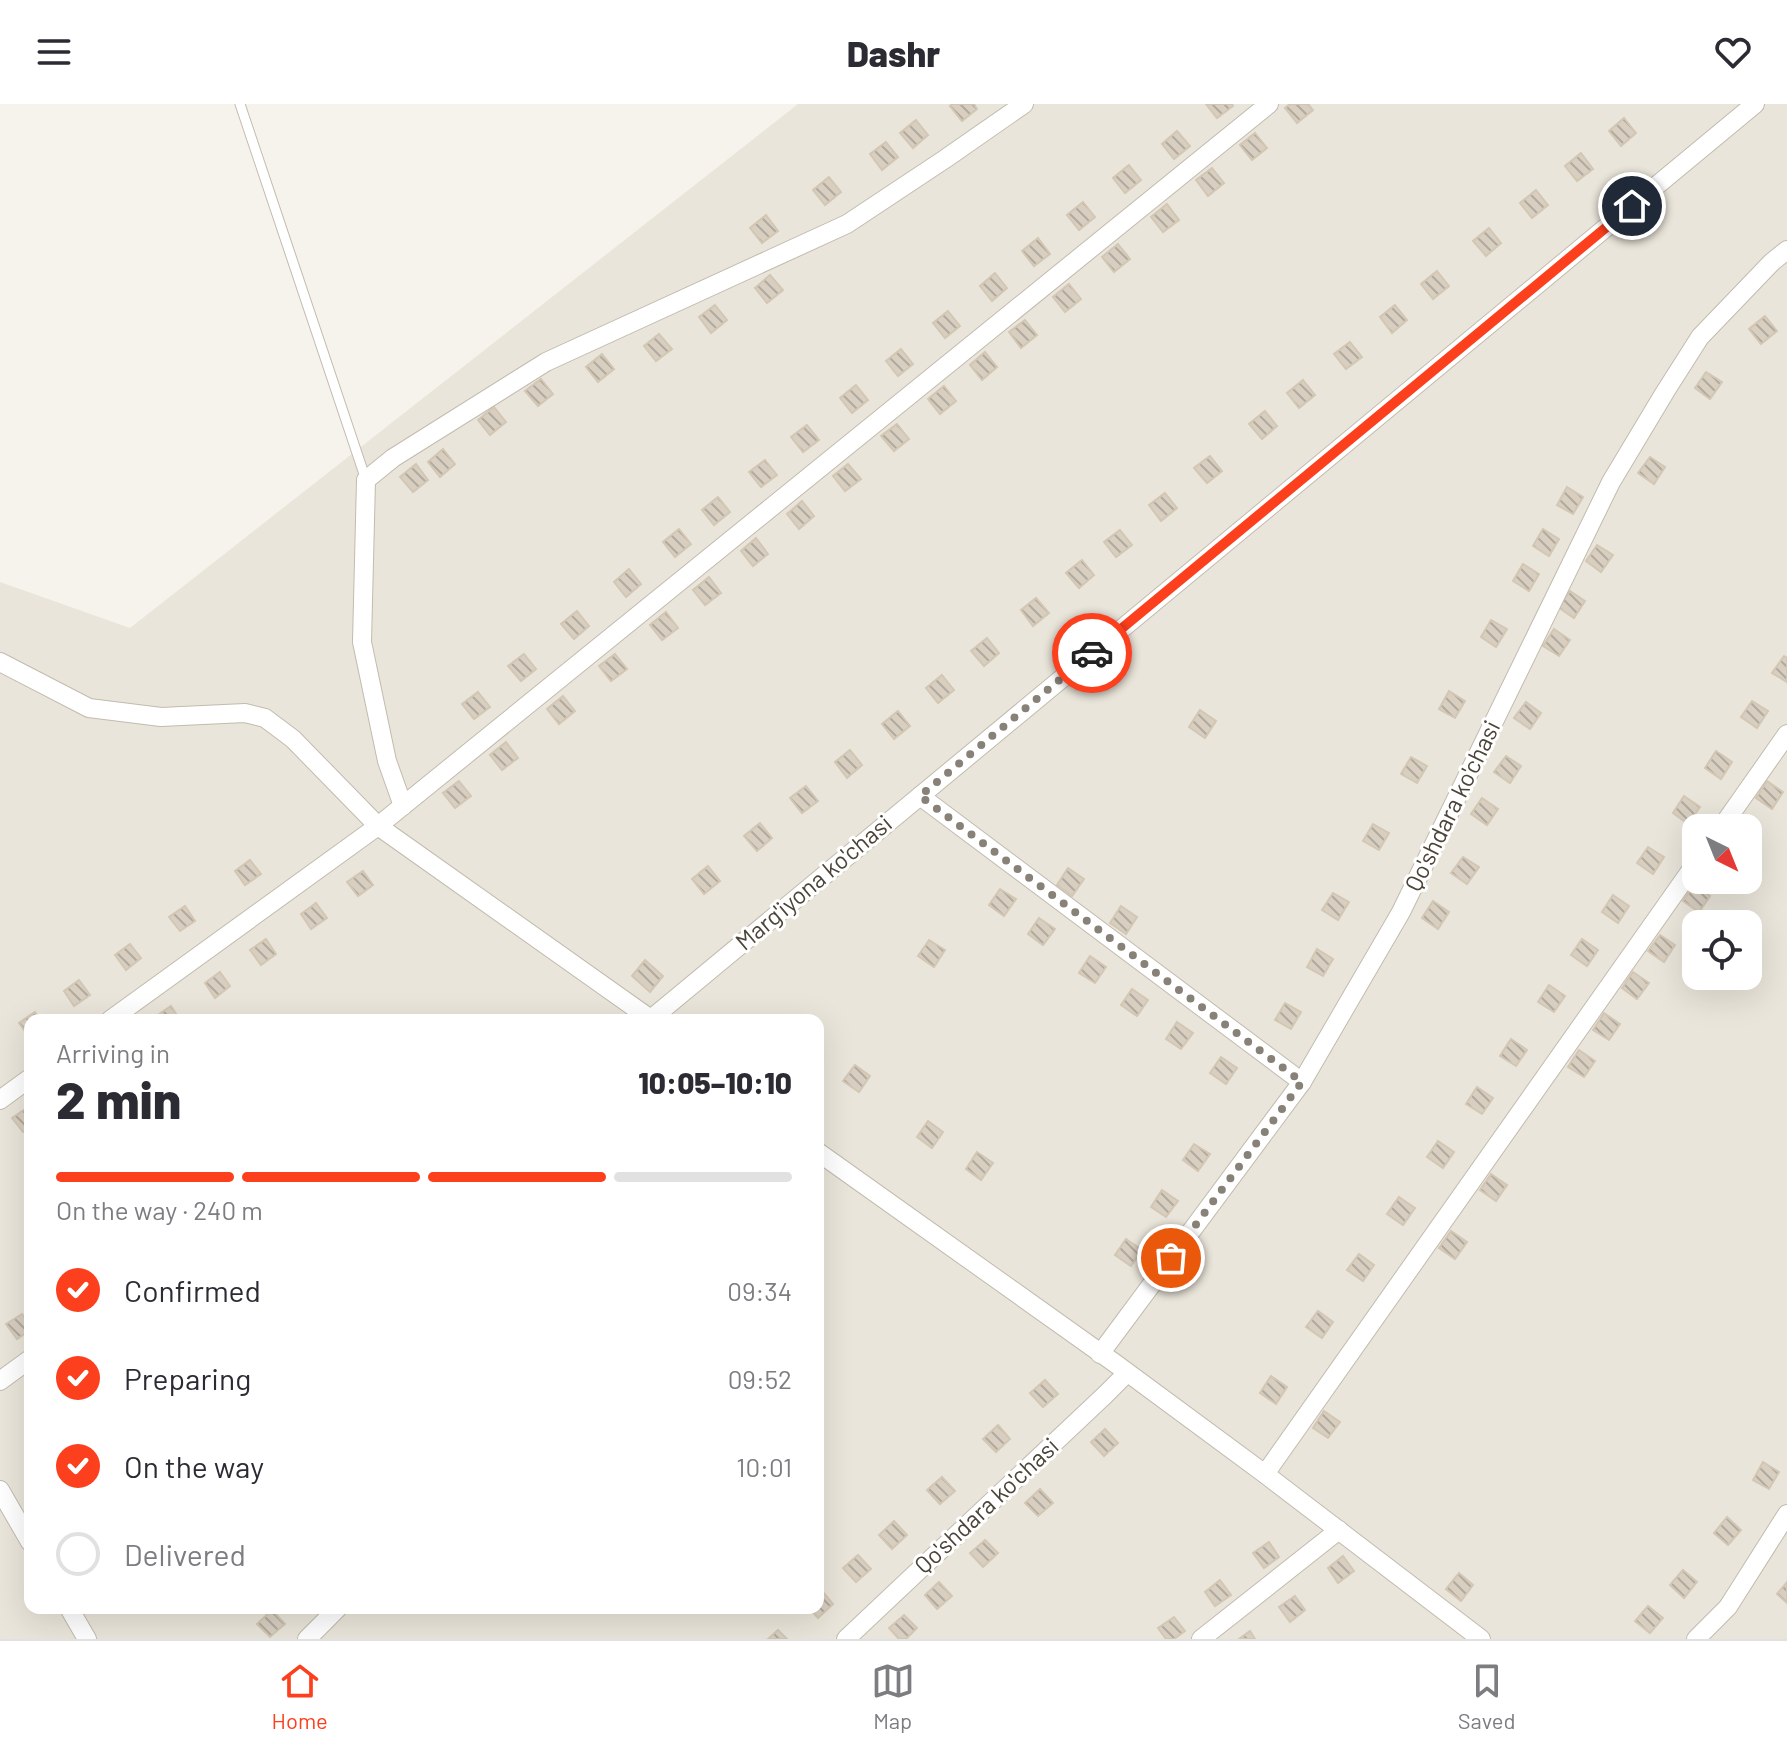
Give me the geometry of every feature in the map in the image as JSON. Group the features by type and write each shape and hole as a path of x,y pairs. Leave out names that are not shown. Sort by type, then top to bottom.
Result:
{"street":[{"path":"403,806 387,761 362,642 366,480 393,458 546,362 847,224 1024,104"},
{"path":"118,1014 378,826 1269,104"},
{"name":"Marg'iyona ko'chasi","path":"658,1014 1755,104"},
{"name":"Qo'shdara ko'chasi","path":"1100,1354 1302,1082 1401,912 1611,482 1700,337 1787,250"},
{"path":"0,662 89,708 161,717 245,713 265,718 293,739 378,826 643,1014"},
{"path":"1731,814 1787,734"},
{"path":"920,796 1302,1082"},
{"path":"1265,1474 1682,883"},
{"path":"0,1100 24,1082"},
{"path":"824,1156 1265,1474 1481,1639"},
{"path":"0,1381 24,1363"},
{"name":"Qo'shdara ko'chasi","path":"846,1639 1127,1373"},
{"path":"1,1496 24,1532"},
{"path":"1696,1639 1728,1607 1787,1514"},
{"path":"1201,1639 1339,1530"},
{"path":"72,1614 87,1639"},
{"path":"307,1639 332,1614"}],"lane":[{"path":"240,104 366,480"}],"shaded area":[{"path":"798,104 1787,104 1787,1639 0,1639 0,582 130,628"}],"building":[{"path":"974,104 977,109 962,121 950,106"},
{"path":"1206,104 1232,104 1233,106 1217,118"},
{"path":"1290,104 1308,104 1313,110 1297,123 1285,108"},
{"path":"1624,118 1636,133 1621,146 1609,131"},
{"path":"916,120 928,135 913,148 900,133"},
{"path":"1177,131 1190,146 1174,159 1162,144"},
{"path":"1255,133 1267,148 1252,160 1240,145"},
{"path":"886,142 898,157 882,170 870,154"},
{"path":"1581,153 1593,169 1577,181 1565,166"},
{"path":"1129,165 1141,180 1125,193 1113,178"},
{"path":"1212,168 1224,183 1208,196 1196,180"},
{"path":"829,177 841,192 825,205 813,190"},
{"path":"1536,190 1548,205 1532,218 1520,203"},
{"path":"1083,202 1095,217 1079,230 1067,215"},
{"path":"1167,204 1179,220 1163,232 1151,217"},
{"path":"766,215 778,231 762,243 750,228"},
{"path":"1489,228 1501,243 1486,256 1473,241"},
{"path":"1038,238 1050,254 1034,266 1022,251"},
{"path":"1118,244 1130,259 1114,272 1102,257"},
{"path":"1437,271 1449,286 1433,299 1421,284"},
{"path":"995,273 1007,288 992,301 980,286"},
{"path":"770,275 783,290 767,303 755,288"},
{"path":"1069,284 1081,299 1065,312 1053,297"},
{"path":"715,305 727,320 711,333 699,317"},
{"path":"1395,305 1407,320 1392,333 1380,317"},
{"path":"948,311 960,326 945,338 933,323"},
{"path":"1765,316 1777,331 1761,344 1749,329"},
{"path":"1025,320 1037,335 1021,348 1009,332"},
{"path":"659,334 672,349 656,361 644,346"},
{"path":"1350,342 1362,357 1346,369 1334,354"},
{"path":"901,349 913,364 898,376 886,361"},
{"path":"985,352 997,367 982,380 970,365"},
{"path":"602,354 614,369 598,382 586,367"},
{"path":"1706,372 1722,382 1710,399 1695,388"},
{"path":"541,379 553,394 538,406 525,391"},
{"path":"1303,380 1315,395 1299,408 1287,393"},
{"path":"856,385 868,400 852,413 840,398"},
{"path":"944,386 956,401 940,414 928,399"},
{"path":"494,407 506,422 490,435 478,420"},
{"path":"1265,411 1277,426 1262,439 1249,424"},
{"path":"897,424 909,439 894,451 881,436"},
{"path":"807,425 819,440 803,452 791,437"},
{"path":"443,449 455,464 440,477 428,462"},
{"path":"1210,456 1222,471 1207,483 1194,468"},
{"path":"1650,457 1665,467 1654,484 1638,473"},
{"path":"765,460 777,475 761,487 749,472"},
{"path":"416,464 428,480 413,492 400,477"},
{"path":"848,464 861,479 845,491 833,476"},
{"path":"1567,487 1583,497 1573,514 1557,505"},
{"path":"1165,493 1177,508 1161,521 1149,505"},
{"path":"718,497 730,512 714,525 702,510"},
{"path":"802,501 814,516 799,529 787,514"},
{"path":"679,529 691,544 675,557 663,542"},
{"path":"1543,529 1559,539 1549,556 1533,546"},
{"path":"1120,530 1132,545 1116,557 1104,542"},
{"path":"756,538 768,554 753,566 741,551"},
{"path":"1597,545 1613,555 1601,572 1586,561"},
{"path":"1082,560 1094,575 1079,588 1066,573"},
{"path":"1523,564 1539,574 1529,591 1513,581"},
{"path":"629,569 641,584 626,597 614,582"},
{"path":"709,577 721,593 705,605 693,590"},
{"path":"1570,591 1585,601 1574,618 1558,607"},
{"path":"1036,598 1049,613 1033,626 1021,610"},
{"path":"577,611 589,626 574,639 561,624"},
{"path":"666,612 678,628 662,640 650,625"},
{"path":"1491,620 1507,629 1496,647 1481,637"},
{"path":"1554,629 1570,640 1559,656 1543,646"},
{"path":"987,638 999,653 984,666 971,651"},
{"path":"524,654 536,669 521,681 508,666"},
{"path":"615,654 627,669 611,681 599,666"},
{"path":"1784,656 1787,658 1787,682 1772,673"},
{"path":"942,675 954,690 938,703 926,688"},
{"path":"1449,691 1465,701 1455,718 1439,709"},
{"path":"478,692 490,707 474,719 462,704"},
{"path":"563,696 575,711 559,724 547,709"},
{"path":"1752,701 1768,711 1757,728 1741,717"},
{"path":"1526,702 1541,713 1530,729 1514,718"},
{"path":"1200,710 1216,721 1205,738 1189,727"},
{"path":"898,711 910,726 894,739 882,724"},
{"path":"506,742 518,758 502,770 490,755"},
{"path":"850,750 862,765 847,778 835,762"},
{"path":"1716,751 1732,762 1721,779 1705,768"},
{"path":"1506,756 1521,766 1510,783 1494,772"},
{"path":"1411,757 1427,766 1417,783 1401,774"},
{"path":"459,781 471,796 455,808 443,793"},
{"path":"1767,781 1783,792 1772,809 1756,798"},
{"path":"806,786 818,801 802,813 790,798"},
{"path":"1684,796 1700,807 1695,814 1682,814 1682,820 1673,813"},
{"path":"1482,798 1498,809 1487,825 1471,814"},
{"path":"760,823 772,838 757,851 744,836"},
{"path":"1373,824 1389,833 1379,850 1363,841"},
{"path":"1648,847 1664,857 1653,874 1637,863"},
{"path":"1463,857 1479,867 1467,884 1451,873"},
{"path":"250,860 261,874 245,885 235,871"},
{"path":"708,866 720,881 704,894 692,879"},
{"path":"1068,868 1084,879 1072,896 1057,885"},
{"path":"363,871 373,885 358,896 347,882"},
{"path":"1000,889 1016,899 1004,916 989,905"},
{"path":"1333,893 1349,902 1338,920 1322,910"},
{"path":"1688,894 1710,896 1700,910 1683,901"},
{"path":"1613,895 1629,906 1618,923 1602,912"},
{"path":"1433,901 1449,912 1438,929 1422,918"},
{"path":"316,903 327,918 311,929 301,914"},
{"path":"185,906 195,921 180,931 169,917"},
{"path":"1121,906 1137,917 1126,934 1110,923"},
{"path":"1039,918 1055,929 1043,945 1028,934"},
{"path":"1660,935 1675,945 1664,962 1648,951"},
{"path":"266,939 276,954 261,965 250,950"},
{"path":"1582,939 1598,950 1587,966 1571,955"},
{"path":"929,940 945,950 934,967 918,956"},
{"path":"130,944 141,958 126,970 115,955"},
{"path":"1317,949 1333,959 1323,976 1307,967"},
{"path":"1090,956 1106,967 1095,983 1079,973"},
{"path":"645,960 663,976 650,992 632,976"},
{"path":"220,972 230,986 215,998 205,983"},
{"path":"1633,972 1649,983 1637,999 1622,988"},
{"path":"79,980 90,995 74,1006 64,991"},
{"path":"1549,985 1565,996 1554,1012 1538,1002"},
{"path":"1132,989 1148,1000 1137,1016 1121,1005"},
{"path":"1285,1003 1301,1012 1291,1029 1275,1020"},
{"path":"171,1006 176,1014 159,1014"},
{"path":"1604,1013 1620,1024 1609,1040 1593,1030"},
{"path":"1177,1022 1193,1033 1181,1049 1166,1039"},
{"path":"1511,1039 1527,1050 1516,1066 1500,1056"},
{"path":"1579,1050 1595,1061 1584,1077 1568,1067"},
{"path":"1221,1057 1237,1068 1226,1084 1210,1073"},
{"path":"855,1065 870,1076 859,1092 843,1081"},
{"path":"1477,1087 1493,1098 1482,1114 1466,1104"},
{"path":"24,1110 24,1131 23,1132 12,1118"},
{"path":"928,1121 943,1132 932,1148 917,1137"},
{"path":"1438,1141 1454,1152 1443,1168 1427,1157"},
{"path":"1194,1144 1210,1154 1198,1171 1183,1160"},
{"path":"977,1152 993,1163 981,1180 966,1169"},
{"path":"1491,1174 1507,1185 1496,1201 1480,1190"},
{"path":"1162,1190 1178,1201 1166,1217 1151,1207"},
{"path":"1399,1197 1415,1208 1403,1225 1387,1214"},
{"path":"1451,1231 1467,1242 1455,1259 1439,1248"},
{"path":"1126,1239 1142,1250 1131,1266 1115,1255"},
{"path":"1359,1254 1374,1265 1363,1281 1347,1270"},
{"path":"1318,1311 1333,1322 1322,1338 1306,1327"},
{"path":"22,1314 24,1334 17,1339 6,1324"},
{"path":"1271,1376 1287,1387 1276,1404 1260,1393"},
{"path":"1045,1380 1058,1394 1043,1407 1030,1393"},
{"path":"1324,1411 1340,1422 1328,1438 1313,1428"},
{"path":"998,1425 1010,1439 996,1452 983,1439"},
{"path":"1105,1429 1118,1443 1104,1456 1091,1442"},
{"path":"1763,1462 1779,1472 1769,1489 1753,1480"},
{"path":"942,1477 955,1491 940,1504 927,1490"},
{"path":"1040,1489 1053,1503 1038,1516 1025,1503"},
{"path":"1727,1517 1741,1530 1728,1545 1714,1533"},
{"path":"894,1521 907,1535 892,1549 879,1535"},
{"path":"985,1540 998,1553 983,1567 970,1553"},
{"path":"1269,1542 1279,1557 1264,1568 1253,1553"},
{"path":"858,1555 871,1569 856,1582 843,1568"},
{"path":"1343,1556 1354,1571 1338,1583 1328,1568"},
{"path":"1683,1570 1697,1582 1684,1598 1670,1585"},
{"path":"1459,1573 1473,1585 1461,1601 1446,1589"},
{"path":"1220,1580 1231,1595 1215,1606 1205,1592"},
{"path":"939,1582 952,1596 937,1609 925,1595"},
{"path":"1787,1582 1787,1603 1777,1594"},
{"path":"824,1594 833,1604 824,1612"},
{"path":"1295,1596 1305,1610 1290,1622 1279,1607"},
{"path":"1648,1606 1663,1618 1650,1633 1635,1621"},
{"path":"268,1614 276,1614 285,1624 270,1637 257,1624"},
{"path":"904,1615 917,1628 906,1639 899,1639 889,1628"},
{"path":"1174,1617 1185,1631 1174,1639 1166,1639 1158,1628"},
{"path":"778,1630 787,1639 768,1639"},
{"path":"1250,1631 1255,1639 1239,1639"}],"way so far":[{"path":"1092,653 920,796 1302,1082 1171,1258"}],"route":[{"path":"1092,653 1632,206"}]}
